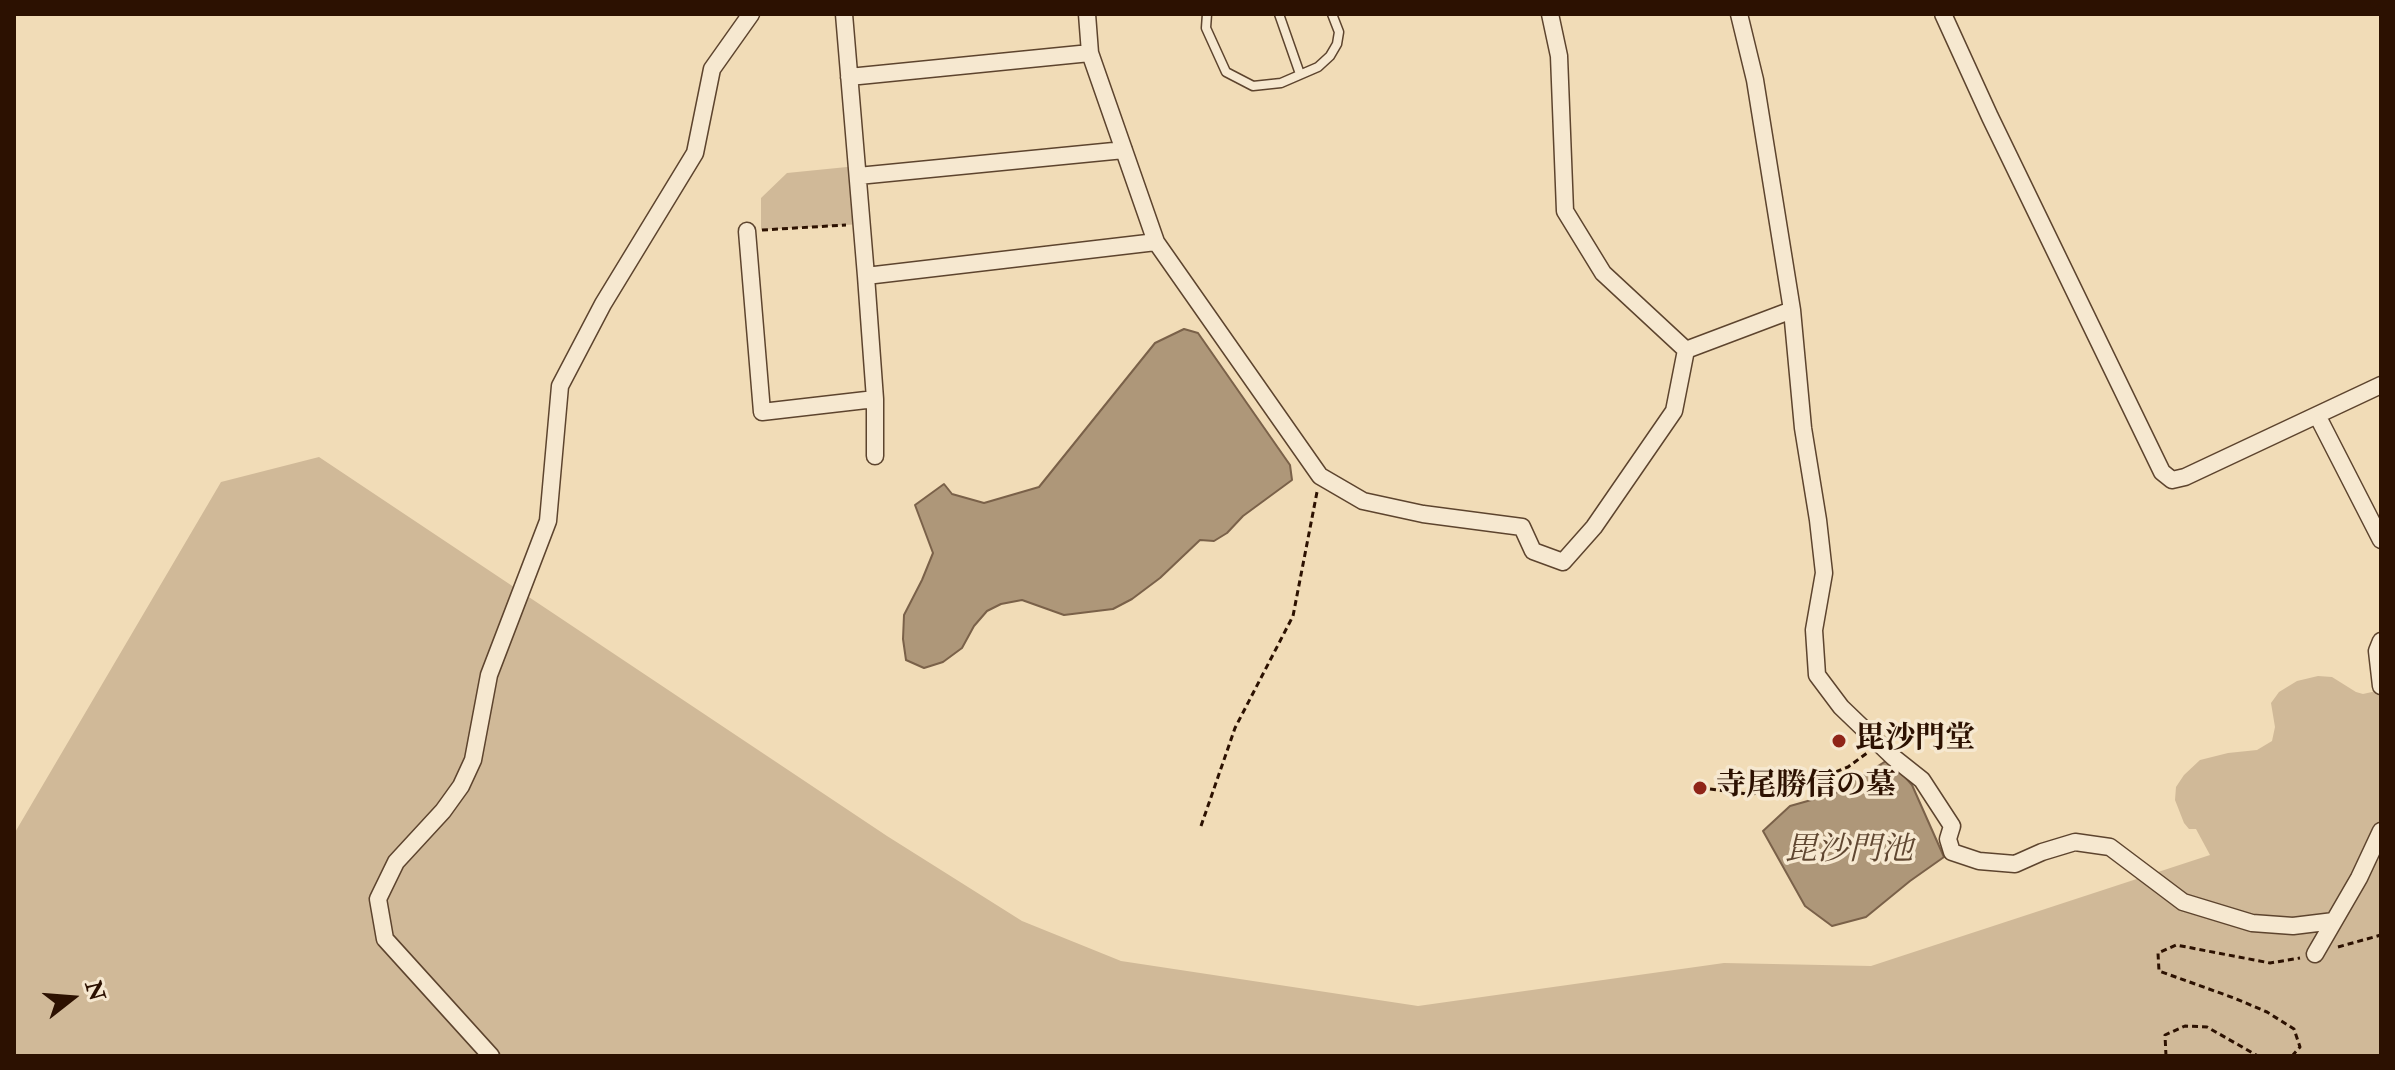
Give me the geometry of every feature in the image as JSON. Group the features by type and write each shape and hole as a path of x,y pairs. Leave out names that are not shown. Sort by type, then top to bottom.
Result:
{"street":[{"path":"491,1056 385,939 378,899 396,862 443,811 461,786 473,760 489,675 548,521 560,386 603,304 695,153 712,69 751,14"},
{"path":"844,14 875,399 875,456"},
{"path":"1087,14 1090,53 1156,242 1320,476 1363,501 1423,514 1522,527 1533,551 1563,562 1594,527 1674,411 1686,350"},
{"path":"1550,14 1559,56 1565,211 1603,273 1686,350"},
{"path":"1739,14 1755,80 1792,310 1803,428 1824,573 1814,630 1817,675 1841,707 1922,780 1952,826 1948,839 1952,852 1979,861 2015,864 2075,842 2110,847 2183,902 2252,923 2293,926 2334,921"},
{"path":"1943,14 2162,472 2172,480 2185,477 2381,385"},
{"path":"849,77 1090,53"},
{"path":"858,176 1124,150"},
{"path":"747,231 762,412 875,399"},
{"path":"866,276 1156,242"},
{"path":"1686,350 1792,310"},
{"path":"2318,417 2381,540"},
{"path":"2381,641 2377,651 2381,686"},
{"path":"2315,954 2381,831"}],"lane":[{"path":"1207,14 1206,28 1226,72 1253,86 1281,83 1318,67 1337,44 1339,32 1332,14"},
{"path":"1279,14 1300,74"}],"path":[{"path":"747,231 862,224"},
{"path":"1201,826 1235,728 1293,616 1320,476"},
{"path":"1710,789 1747,794 1785,792 1848,767 1880,744"},
{"path":"2292,1056 2300,1047 2294,1029 2267,1012 2159,971 2158,953 2176,945 2270,963 2381,935"},
{"path":"2166,1056 2165,1035 2185,1026 2207,1027 2258,1056"}],"shaded area":[{"path":"857,166 862,224 761,230 761,198 787,173"},
{"path":"319,457 887,836 1022,921 1121,961 1418,1006 1724,963 1871,966 2210,855 2196,829 2189,829 2184,823 2175,800 2176,787 2184,775 2200,760 2257,750 2272,741 2275,727 2271,703 2279,692 2297,681 2318,676 2332,677 2363,694 2381,690 2381,1056 14,1056 14,834 221,482"}],"water":[{"path":"1184,329 1198,333 1290,465 1292,480 1243,516 1227,533 1214,541 1200,540 1160,578 1113,609 1064,615 1022,600 1001,604 987,611 962,648 943,662 924,668 906,660 904,615 933,553 915,505 944,484 952,494 984,503 1039,487 1155,343"},
{"name":"毘沙門池","path":"1889,759 1912,785 1944,857 1866,917 1832,926 1805,906 1763,831 1790,806 1836,793"}],"place":[{"name":"毘沙門堂","path":"1839,741"},
{"name":"寺尾勝信の墓","path":"1700,788"}]}
